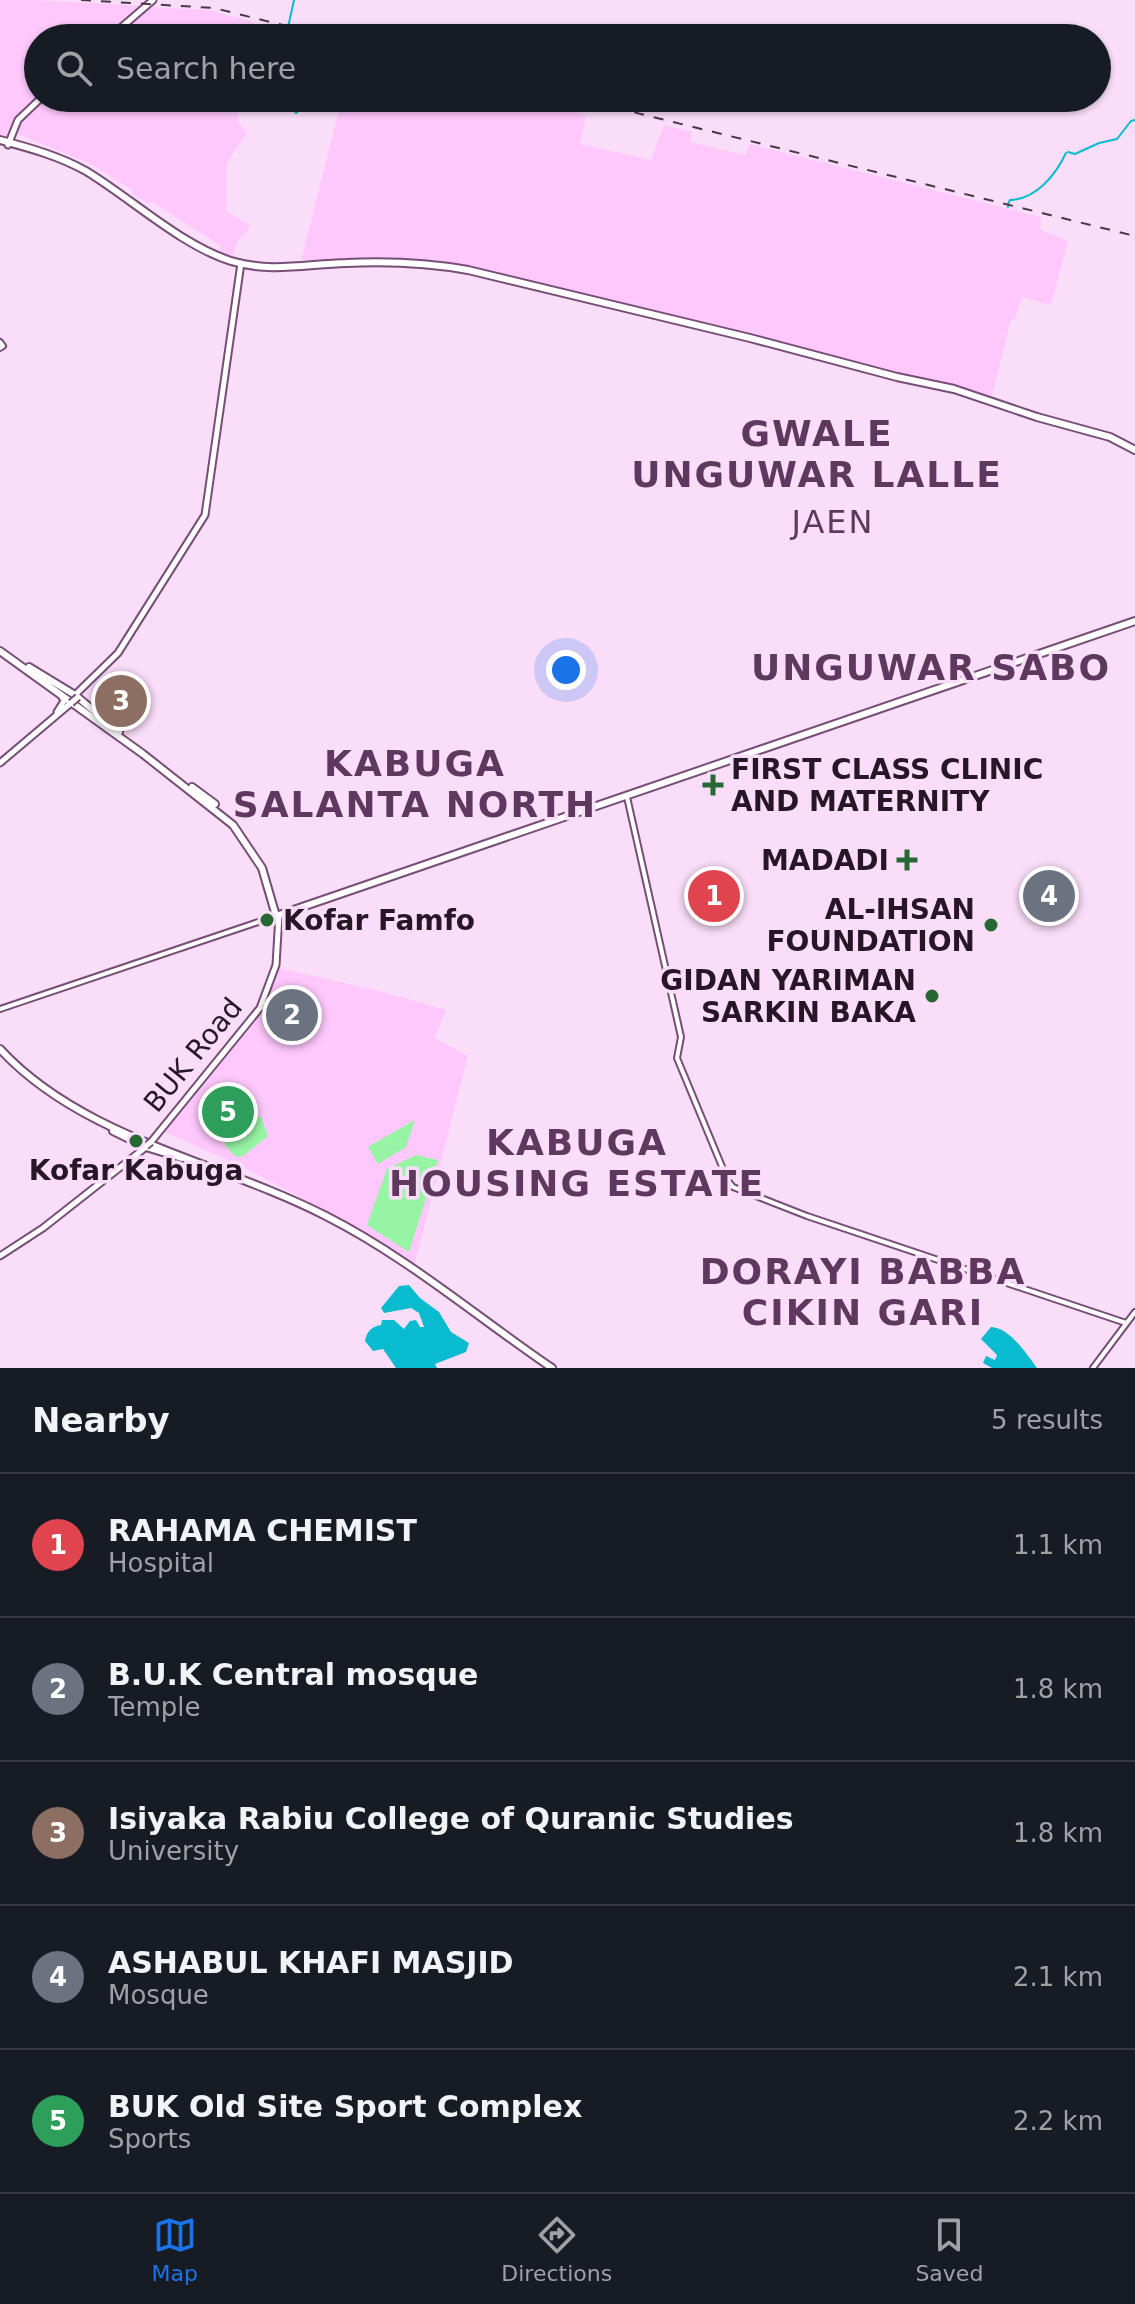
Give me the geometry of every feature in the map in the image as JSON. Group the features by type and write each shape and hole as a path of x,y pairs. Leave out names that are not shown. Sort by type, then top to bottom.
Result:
{"main road":[{"path":"125,24 153,0"},
{"path":"26,112 4,143 51,157 79,170 199,249 244,265 268,268 352,265 461,271 967,395 1032,418 1114,441 1135,452"},
{"path":"0,761 76,696 119,654 207,516 244,265"},
{"path":"277,914 1135,620"},
{"path":"277,914 1135,620"},
{"name":"BUK Road","path":"0,649 120,735 233,825 262,868 277,914 279,950 274,974 252,1021 149,1143 178,1151 182,1156"},
{"path":"29,668 76,696 120,735"},
{"path":"29,668 69,702 120,735"},
{"path":"58,712 64,701 69,702"},
{"path":"0,1048 43,1087 68,1104 109,1127 182,1156"},
{"path":"0,1048 45,1093 82,1117 320,1216 388,1253 550,1368"},
{"path":"0,1254 43,1228 149,1143"}],"street":[{"path":"627,795 682,1041 677,1058 733,1187 806,1216 1126,1323"},
{"path":"0,1009 277,914"},
{"path":"1093,1368 1135,1312"}],"shaded area":[{"path":"0,0 142,6 122,24 24,24 25,112 13,124 5,141 0,140"},
{"path":"150,7 209,10 253,22 251,24 130,24"},
{"path":"237,112 239,123 247,133 227,163 226,211 251,226 238,241 232,260 219,256 221,246 152,202 149,204 131,193 132,190 91,164 15,133 28,114"},
{"path":"338,112 575,112 586,115 580,144 651,160 664,125 692,132 690,142 745,155 749,144 1041,217 1041,230 1068,241 1051,305 1022,297 1015,320 1011,319 992,397 793,345 453,263 301,260"},
{"path":"104,675 148,705 126,733 94,708 102,698 90,689"},
{"path":"279,968 446,1010 435,1038 468,1056 415,1263 359,1228 247,1169 165,1132 262,1012"}],"green space":[{"path":"248,1115 261,1117 268,1136 243,1156 237,1157 224,1139 230,1129"},
{"path":"415,1120 406,1147 378,1164 368,1147"},
{"path":"416,1155 438,1160 409,1252 367,1225 387,1169"}],"water":[{"path":"409,1285 439,1312 451,1332 469,1343 466,1352 435,1364 437,1368 396,1368 383,1349 373,1351 365,1341 366,1337 370,1330 381,1325 382,1320 394,1320 404,1329 410,1321 416,1320 420,1327 424,1327 419,1313 411,1308 384,1313 381,1308 399,1286"},
{"path":"991,1327 1011,1336 1037,1368 992,1368 983,1363 986,1356 995,1360 997,1355 981,1339"}],"waterway":[{"path":"289,24 294,0"},
{"path":"1068,152 1075,154 1117,139 1135,120"},
{"path":"1008,204 1010,200 1019,199 1044,185 1066,153"}],"railway":[{"path":"81,0 214,8 279,24"},
{"path":"633,112 1135,236"}],"place":[{"name":"Isiyaka Rabiu College of Quranic Studies","path":"121,701"},
{"name":"FIRST CLASS CLINIC AND MATERNITY","path":"713,785"},
{"name":"MADADI","path":"907,860"},
{"name":"RAHAMA CHEMIST","path":"714,896"},
{"name":"ASHABUL KHAFI MASJID","path":"1049,896"},
{"name":"Kofar Famfo","path":"267,920"},
{"name":"AL-IHSAN FOUNDATION","path":"991,925"},
{"name":"GIDAN YARIMAN SARKIN BAKA","path":"932,996"},
{"name":"B.U.K Central mosque","path":"292,1015"},
{"name":"BUK Old Site Sport Complex","path":"228,1112"},
{"name":"Kofar Kabuga","path":"136,1141"}],"district":[{"name":"GWALE UNGUWAR LALLE","path":"817,454"},
{"name":"JAEN","path":"833,522"},
{"name":"UNGUWAR SABO","path":"931,667"},
{"name":"KABUGA SALANTA NORTH","path":"415,784"},
{"name":"KABUGA HOUSING ESTATE","path":"577,1162"},
{"name":"DORAYI BABBA CIKIN GARI","path":"863,1292"}]}
